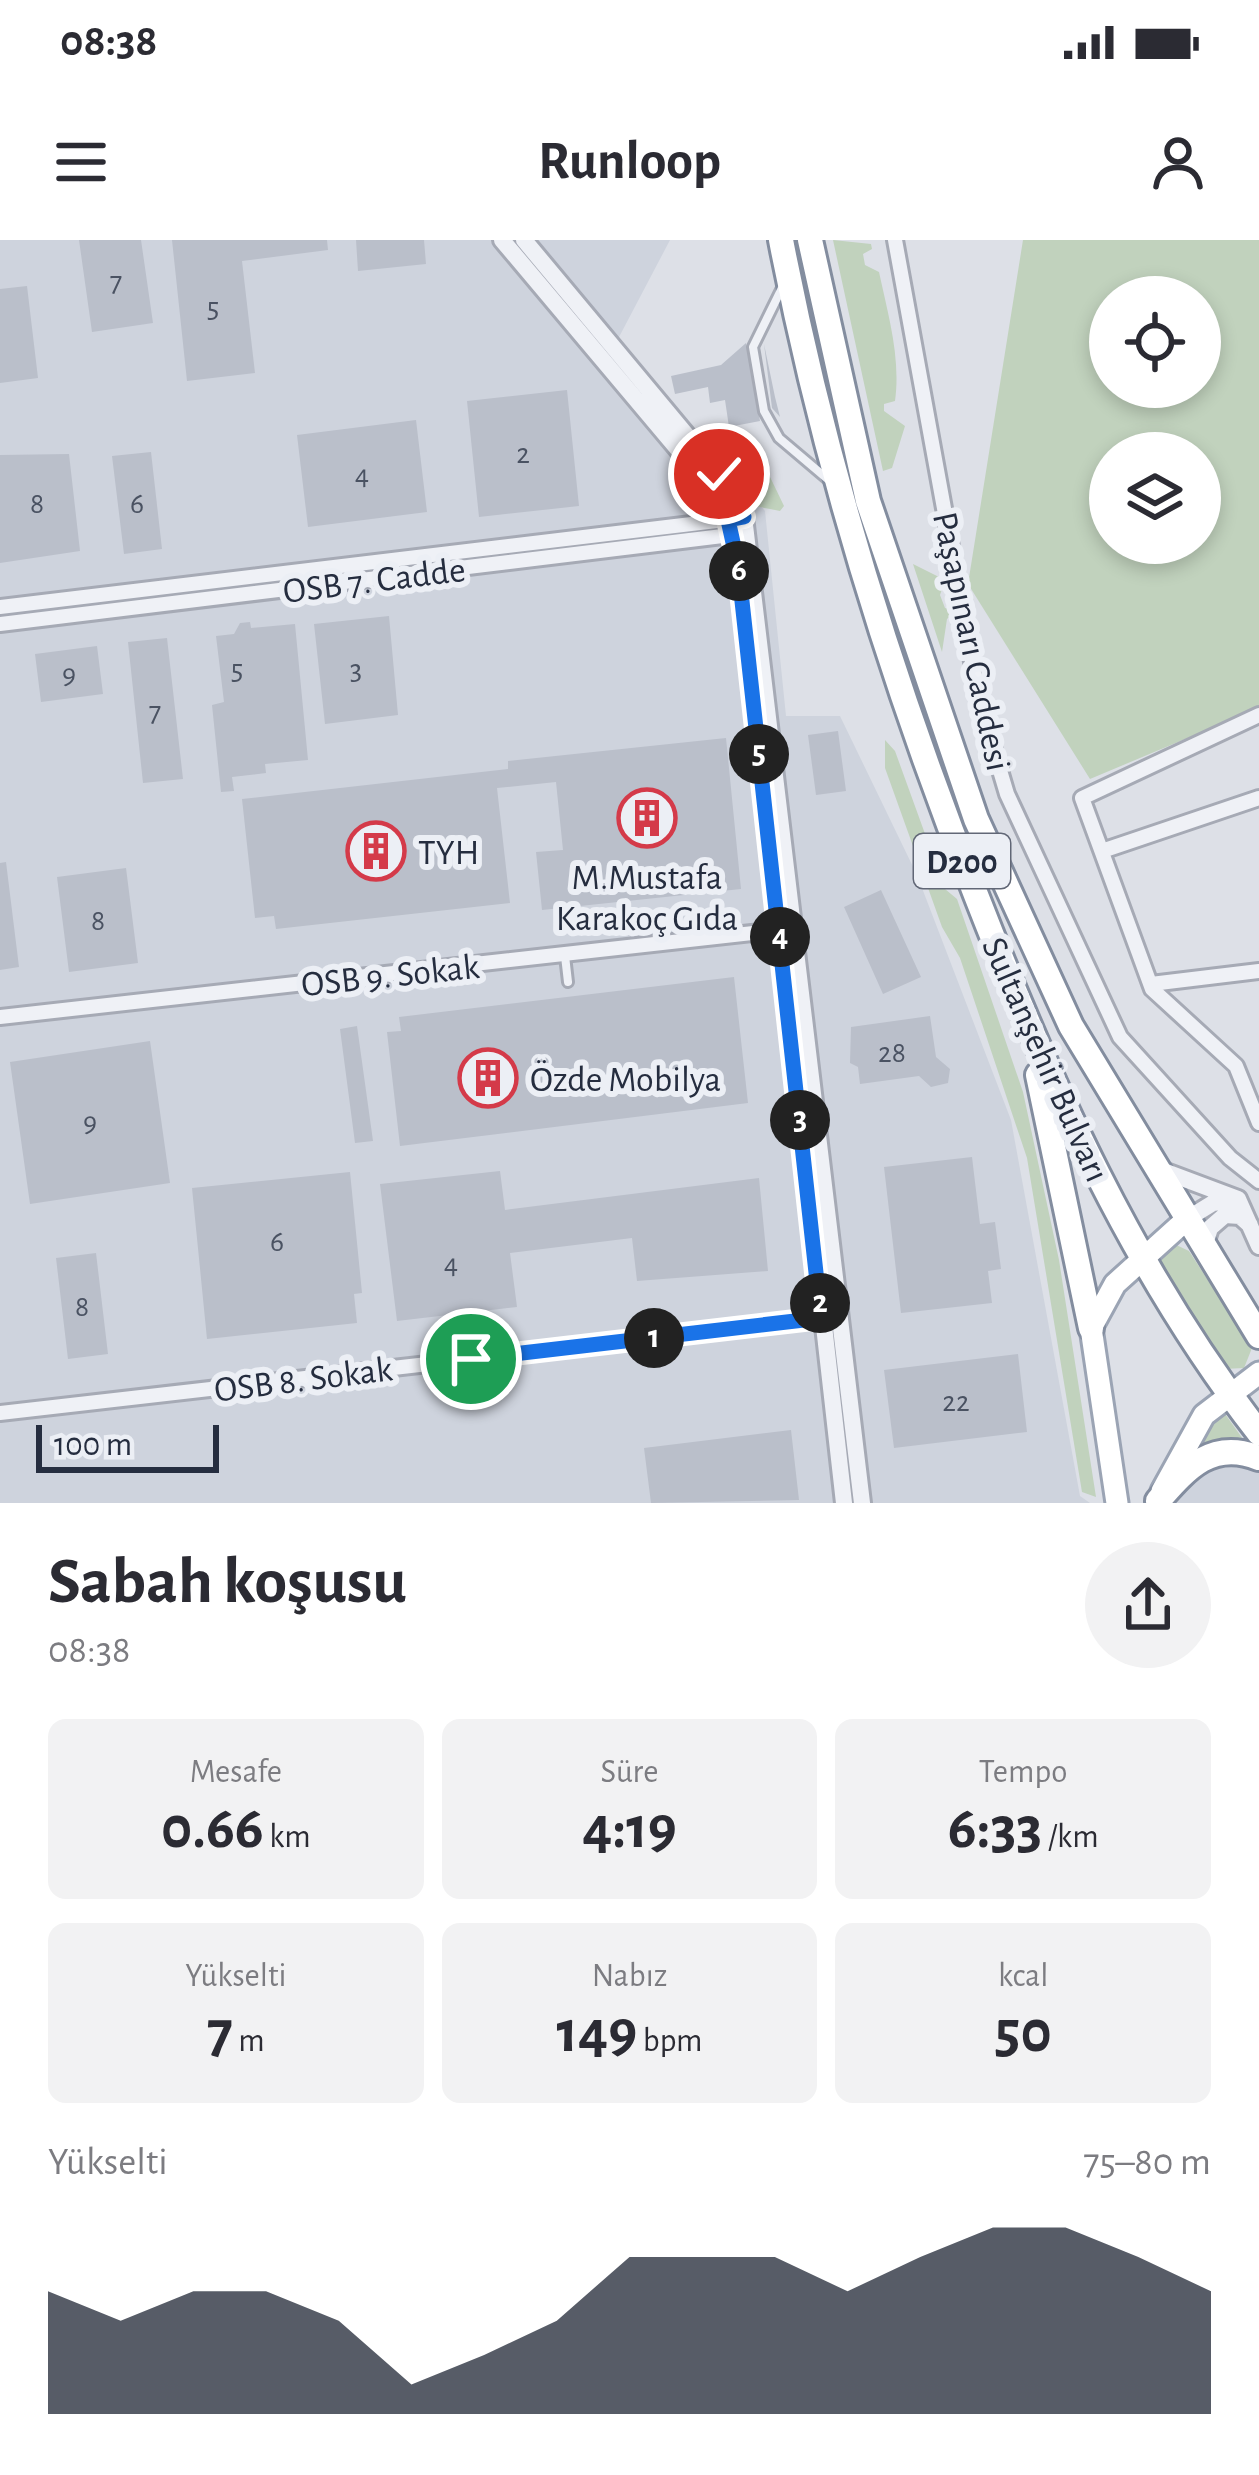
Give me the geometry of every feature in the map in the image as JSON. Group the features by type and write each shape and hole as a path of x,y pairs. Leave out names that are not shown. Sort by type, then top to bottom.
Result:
{"highway":[{"name":"Sultanşehir Bulvarı","path":"782,240 837,487 950,830 1016,997 1140,1257 1259,1433"},
{"name":"Sultanşehir Bulvarı","path":"810,240 868,501 976,820 1071,1026 1259,1336"},
{"path":"1016,997 1066,1191 1091,1328"},
{"path":"1158,1502 1203,1457 1228,1450 1259,1458"}],"main road":[{"path":"1117,1503 1091,1328 1115,1284 1187,1219"},
{"path":"1158,1502 1192,1430 1228,1393 1259,1372"}],"street":[{"path":"502,240 738,526 844,1503"},
{"path":"524,240 719,474 738,526 862,1503"},
{"name":"Paşapınarı Caddesi","path":"895,240 983,719 997,770 1120,1037 1230,1158 1259,1180"},
{"name":"OSB 7. Cadde","path":"0,607 738,526"},
{"name":"OSB 7. Cadde","path":"0,624 738,526"},
{"path":"1259,715 1082,798 1151,984 1236,1066 1259,1123"},
{"path":"1102,851 1259,798"},
{"name":"OSB 9. Sokak","path":"0,1017 779,930"},
{"path":"1151,984 1259,971"},
{"path":"1157,1169 1238,1199 1257,1238"},
{"path":"1187,1219 1213,1203 1238,1199"},
{"path":"1204,1248 1210,1228 1225,1215 1240,1216 1257,1238"},
{"name":"OSB 8. Sokak","path":"0,1413 821,1318"}],"lane":[{"path":"788,276 753,347 764,411 778,438 837,487"},
{"path":"565,954 568,982"}],"shaded area":[{"path":"0,240 670,240 618,339 765,511 786,716 840,716 917,875 1011,1120 1080,1496 1090,1503 0,1503"},
{"path":"1228,1460 1259,1471 1259,1503 1176,1503 1189,1480"}],"green space":[{"path":"833,240 871,244 872,249 863,254 865,265 879,272 886,304 896,385 895,401 884,404 884,411 905,426 892,468 883,471"},
{"path":"1023,240 1259,240 1259,708 1090,779 968,584"},
{"path":"719,430 757,450 784,506 780,511 755,506 714,455 710,436"},
{"path":"913,564 945,580 940,595 945,608 956,611 947,619 942,652"},
{"path":"885,740 895,751 945,889 957,899 1023,1092 1059,1260 1096,1497 1082,1492 1027,1158 960,958 942,927 885,768"},
{"path":"1170,1242 1189,1251 1252,1348 1244,1368 1224,1369 1155,1262"},
{"path":"1223,1411 1245,1442 1220,1440 1197,1447 1207,1425"}],"building":[{"path":"79,240 141,240 153,323 92,332"},
{"path":"172,240 327,240 328,250 242,261 255,373 187,381"},
{"path":"356,240 424,240 426,264 358,271"},
{"path":"27,286 38,378 0,383 0,289"},
{"path":"746,343 760,421 729,427 725,400 710,403 708,387 675,394 671,376 721,365"},
{"path":"764,344 775,397 780,417 772,408"},
{"path":"567,390 579,506 479,517 467,401"},
{"path":"416,420 427,512 308,527 297,435"},
{"path":"151,452 162,549 124,554 112,456"},
{"path":"69,454 80,551 0,563 0,455"},
{"path":"389,616 398,715 325,724 314,624"},
{"path":"250,622 251,628 295,624 308,760 265,764 266,773 232,777 234,791 221,792 212,705 224,702 216,636 234,634 240,623"},
{"path":"167,638 183,779 143,783 128,642"},
{"path":"97,646 103,694 41,702 35,654"},
{"path":"838,731 846,791 816,795 808,735"},
{"path":"726,738 741,889 542,910 536,852 563,850 556,782 497,788 510,903 276,929 274,916 255,918 242,799 508,769 508,761"},
{"path":"6,862 19,967 0,970 0,863"},
{"path":"126,868 138,963 69,972 57,877"},
{"path":"881,890 921,977 883,994 844,907"},
{"path":"734,977 748,1103 400,1146 387,1032 401,1031 399,1017"},
{"path":"930,1016 936,1057 950,1069 948,1083 931,1087 919,1076 860,1084 858,1067 850,1063 851,1027"},
{"path":"357,1026 373,1141 355,1143 340,1029"},
{"path":"150,1041 170,1183 30,1204 10,1062"},
{"path":"972,1157 980,1224 995,1222 1001,1269 988,1271 992,1303 901,1313 884,1167"},
{"path":"500,1171 505,1210 759,1178 768,1271 637,1281 632,1238 510,1253 517,1307 397,1321 380,1184"},
{"path":"350,1172 362,1293 354,1294 357,1323 207,1339 192,1188"},
{"path":"96,1253 108,1354 68,1359 56,1258"},
{"path":"1018,1354 1027,1432 894,1448 884,1370"},
{"path":"791,1430 799,1500 651,1503 644,1448"}],"place":[{"name":"M.Mustafa Karakoç Gıda","path":"647,818"},
{"name":"TYH","path":"376,851"},
{"name":"Özde Mobilya","path":"488,1078"}],"route":[{"path":"471,1359 821,1318 738,565 728,520 744,517 719,474"}]}
